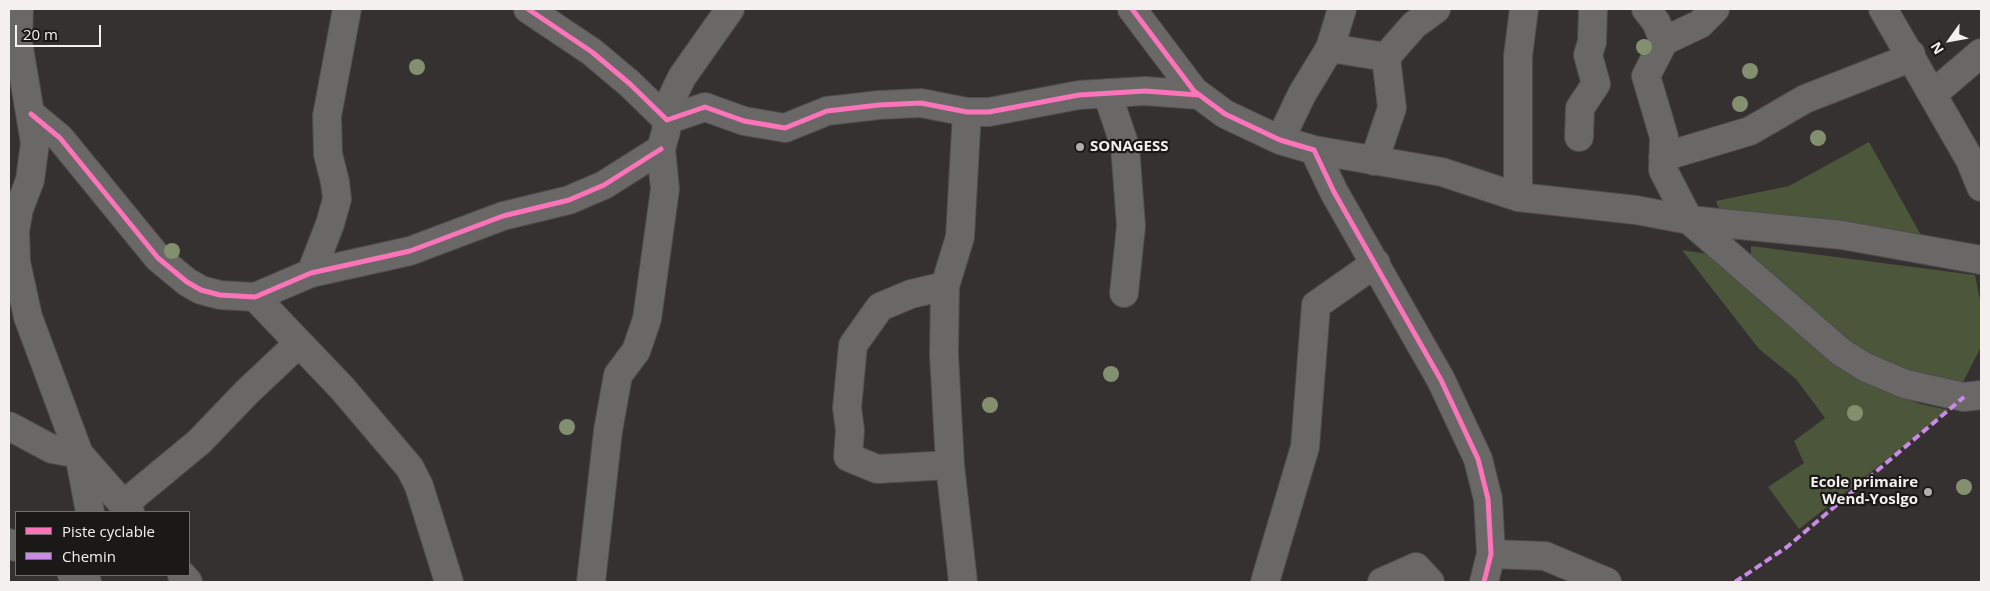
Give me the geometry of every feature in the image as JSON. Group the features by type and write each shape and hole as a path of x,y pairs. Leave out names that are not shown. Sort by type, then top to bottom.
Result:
{"street":[{"path":"19,9 18,42 31,114 34,159 30,180 19,209 15,232 16,262 28,317 79,454 90,511"},
{"path":"311,273 330,224 337,199 336,182 328,154 327,116 347,9"},
{"path":"528,9 592,52 667,120"},
{"path":"591,582 608,431 618,375 636,352 648,319 665,189 661,149 670,102 682,77 730,9"},
{"path":"1132,9 1199,95 1225,114 1280,140 1314,150 1442,172 1518,196 1636,210 1689,220 1842,235 1981,260"},
{"path":"1280,140 1302,94 1330,48 1342,9"},
{"path":"1374,161 1392,108 1386,57 1414,25 1436,9"},
{"path":"1518,196 1518,56 1524,9"},
{"path":"1579,137 1580,108 1596,84 1588,55 1592,42 1593,9"},
{"path":"1646,9 1656,22 1664,41"},
{"path":"1715,9 1700,24 1664,41 1646,76 1664,137 1663,170 1689,220 1841,352 1866,367 1905,384 1964,397 1981,395"},
{"path":"1883,9 1911,54 1970,160 1981,187"},
{"path":"1330,48 1386,57"},
{"path":"1933,94 1981,53"},
{"path":"1663,157 1750,131 1805,99 1897,63 1911,54"},
{"path":"667,120 705,107 744,121 785,128 827,111 879,105 921,103 966,112 989,112 1079,95 1146,91 1199,95"},
{"path":"1107,93 1125,146 1131,226 1124,293"},
{"path":"963,582 950,465 944,354 945,286 960,237 966,112"},
{"path":"31,114 60,138 158,258 187,282 201,290 220,295 254,297 311,273 410,251 503,216 569,200 604,185 661,149"},
{"path":"1314,150 1334,192 1376,263 1394,301 1441,380 1478,459 1488,499 1491,554 1484,582"},
{"path":"1265,582 1305,447 1316,305 1376,263"},
{"path":"945,286 912,294 880,307 853,345 847,408 850,430 848,457 877,469 950,465"},
{"path":"254,297 342,388 410,468 419,486 449,582"},
{"path":"9,426 52,449 79,454 127,508 199,442 247,392 300,343"},
{"path":"1491,554 1545,556 1607,582"},
{"path":"1382,582 1416,567 1430,582"},
{"path":"74,576 87,582"}],"green space":[{"path":"1869,142 1926,244 1730,235 1716,201 1789,186"},
{"path":"1751,246 1975,275 1981,305 1981,347 1961,386 1858,358 1751,257"},
{"path":"1682,250 1728,257 1847,373 1920,404 1949,410 1799,529 1768,487 1804,463 1794,441 1825,418 1796,379 1759,349"}],"marked path":[{"path":"1735,582 1787,547 1964,397"}],"cycle path":[{"path":"528,9 592,52 630,84 667,120 705,107 744,121 785,128 827,111 879,105 921,103 967,112 989,112 1079,95 1145,91 1199,95"},
{"path":"1132,9 1194,91 1225,114 1280,140 1314,150 1334,192 1441,380 1478,459 1488,499 1491,554 1484,582"},
{"path":"31,114 60,138 158,258 187,282 201,290 220,295 255,297 311,273 410,251 503,216 569,200 604,185 661,149"}],"place":[{"name":"SONAGESS","path":"1080,147"},
{"name":"Ecole primaire Wend-Yoslgo","path":"1928,492"}]}
